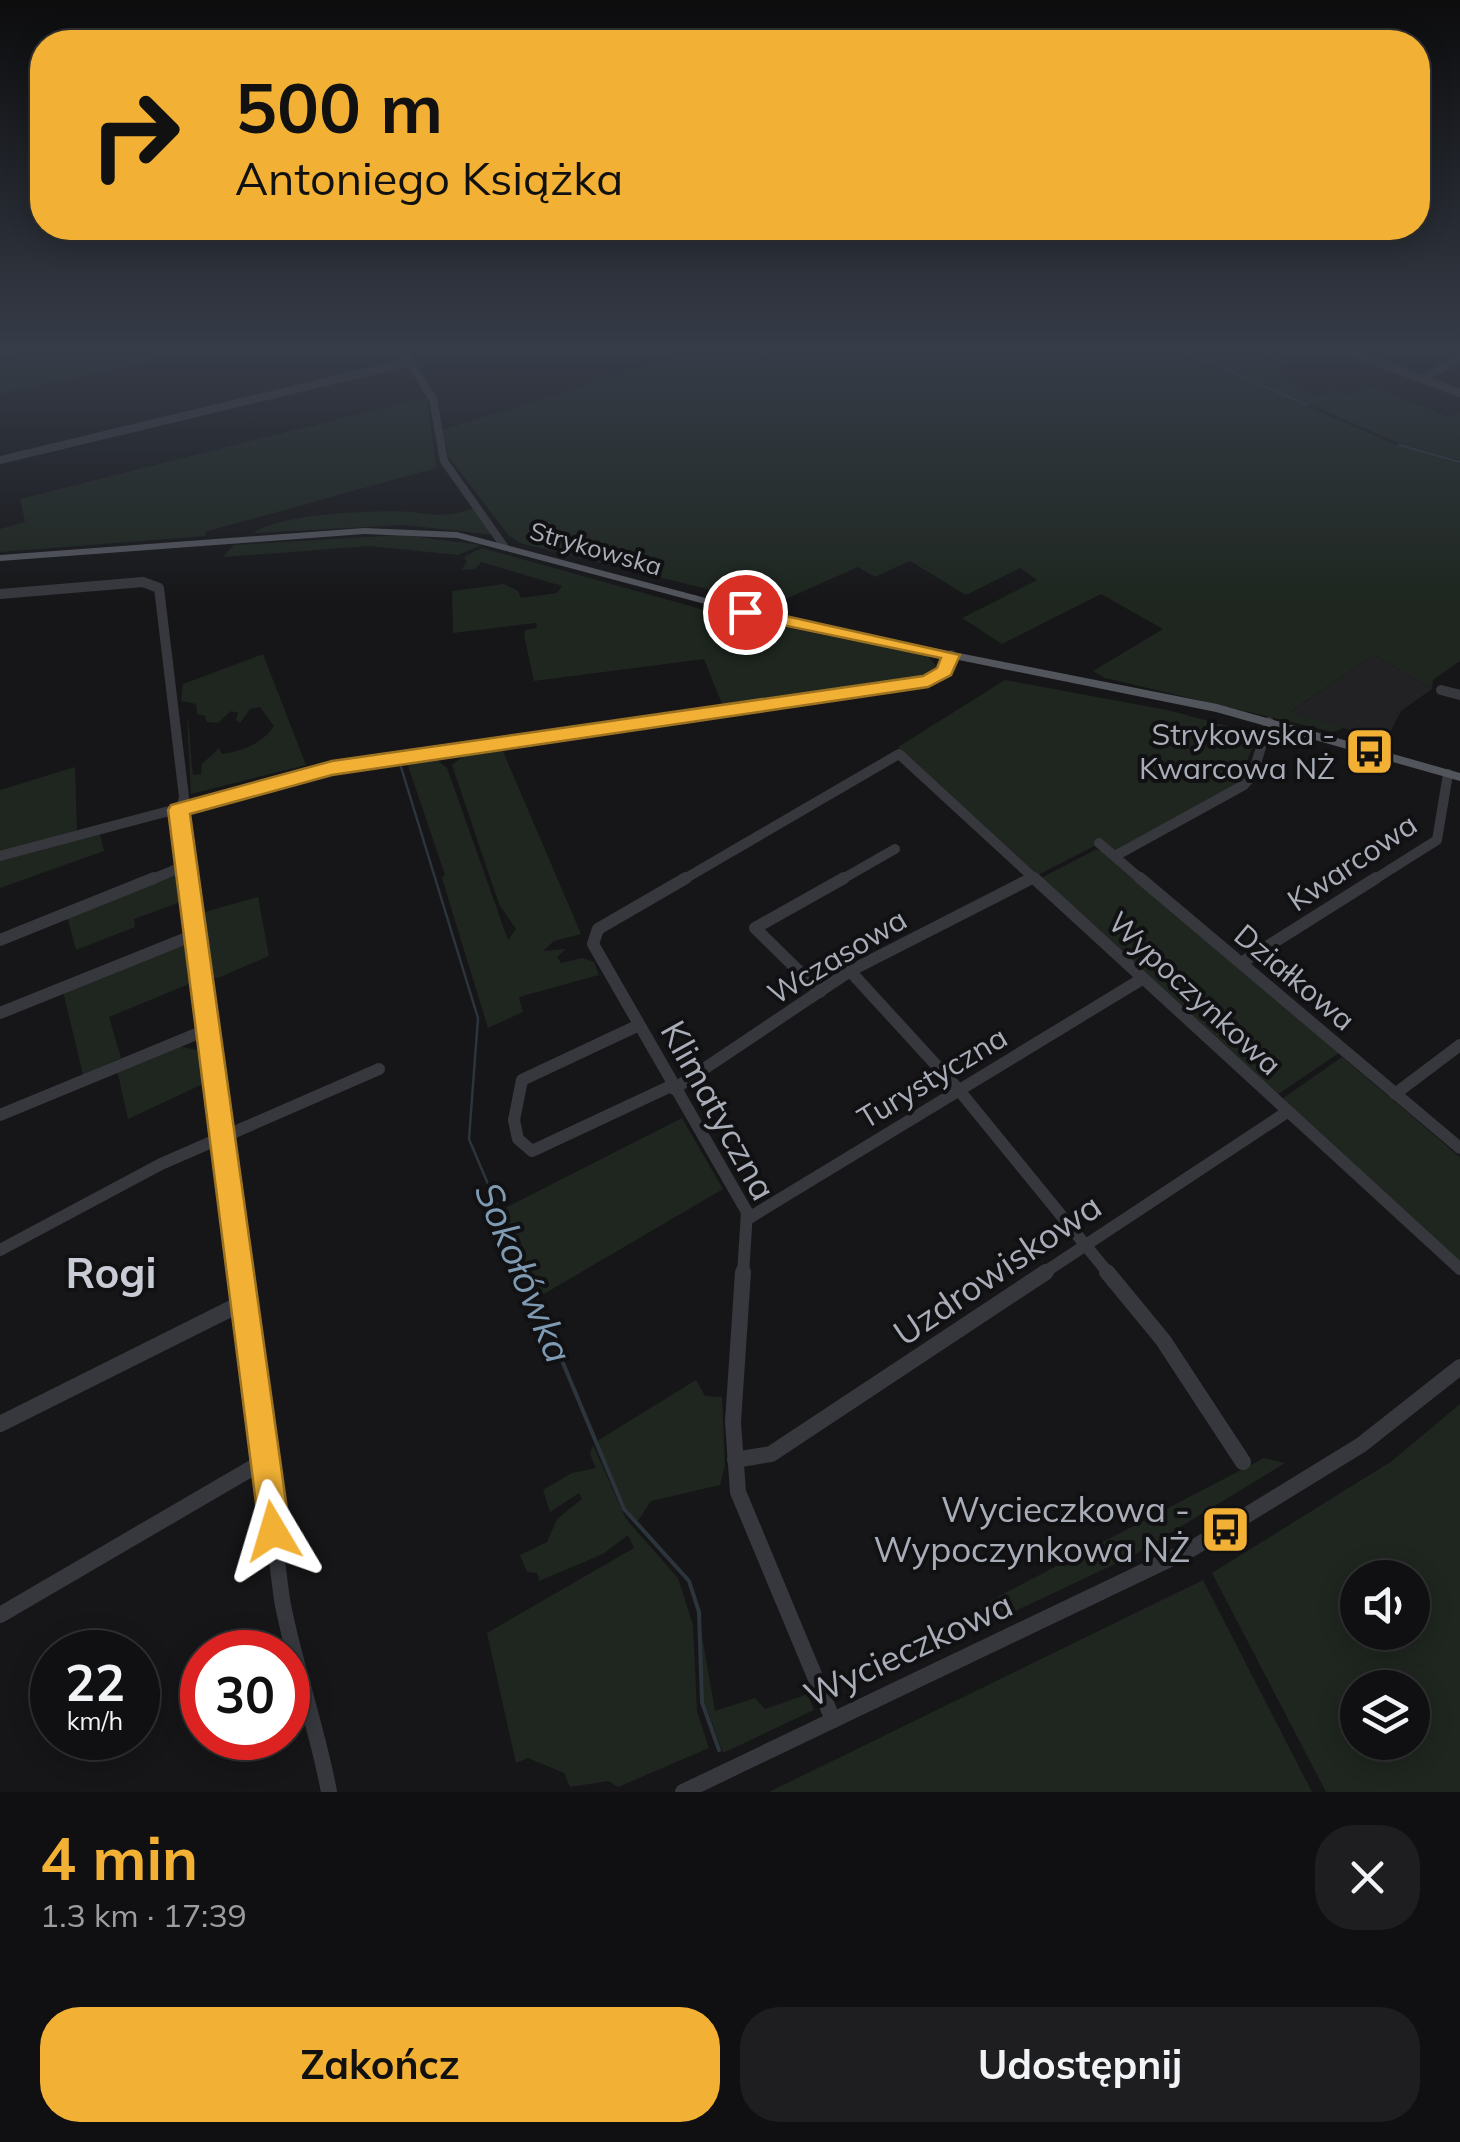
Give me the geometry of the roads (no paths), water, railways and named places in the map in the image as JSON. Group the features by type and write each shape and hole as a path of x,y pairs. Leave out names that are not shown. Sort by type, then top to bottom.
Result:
{"main road":[{"name":"Strykowska","path":"0,558 364,531 439,533 504,546 761,616 1158,695 1269,722 1454,776"}],"street":[{"path":"0,460 93,437"},
{"path":"435,437 442,458 496,528 504,546"},
{"path":"0,594 143,582 158,586 184,797 179,810 194,936 286,1629 316,1720 328,1792"},
{"path":"0,856 332,768 928,682 945,671 951,655"},
{"path":"1441,690 1460,695"},
{"path":"1115,856 1244,785 1252,776 1269,722"},
{"name":"Wypoczynkowa","path":"896,754 1460,1270"},
{"name":"Klimatyczna","path":"833,1720 742,1506 733,1422 749,1218 593,944 595,933 896,754"},
{"name":"Kwarcowa","path":"1241,963 1437,840 1454,776"},
{"name":"Działkowa","path":"1098,843 1460,1148"},
{"path":"820,992 755,928 895,849"},
{"path":"0,940 187,866"},
{"name":"Wczasowa","path":"639,1024 522,1080 514,1134 521,1146 532,1151 674,1087 850,971 1032,878"},
{"path":"0,1013 194,936"},
{"path":"850,971 958,1090 1169,1348 1242,1462"},
{"name":"Turystyczna","path":"749,1218 1142,979"},
{"path":"0,1115 206,1030"},
{"path":"1395,1094 1460,1045"},
{"path":"0,1250 121,1184 379,1070"},
{"name":"Uzdrowiskowa","path":"735,1460 771,1454 1287,1112"},
{"path":"0,1424 244,1302"},
{"name":"Wycieczkowa","path":"690,1790 1192,1548 1364,1443 1460,1366"},
{"path":"0,1615 204,1501 264,1461"}],"waterway":[{"path":"1399,445 1460,462"},
{"name":"Sokołówka","path":"401,767 478,1018 469,1139 526,1274"},
{"name":"Sokołówka","path":"525,1272 624,1509 689,1581 699,1612 702,1702 719,1750"}],"place":[{"name":"Strykowska - Kwarcowa NŻ","path":"1370,751"},
{"name":"Wycieczkowa - Wypoczynkowa NŻ","path":"1225,1529"}],"district":[{"name":"Rogi","path":"111,1272"}]}
